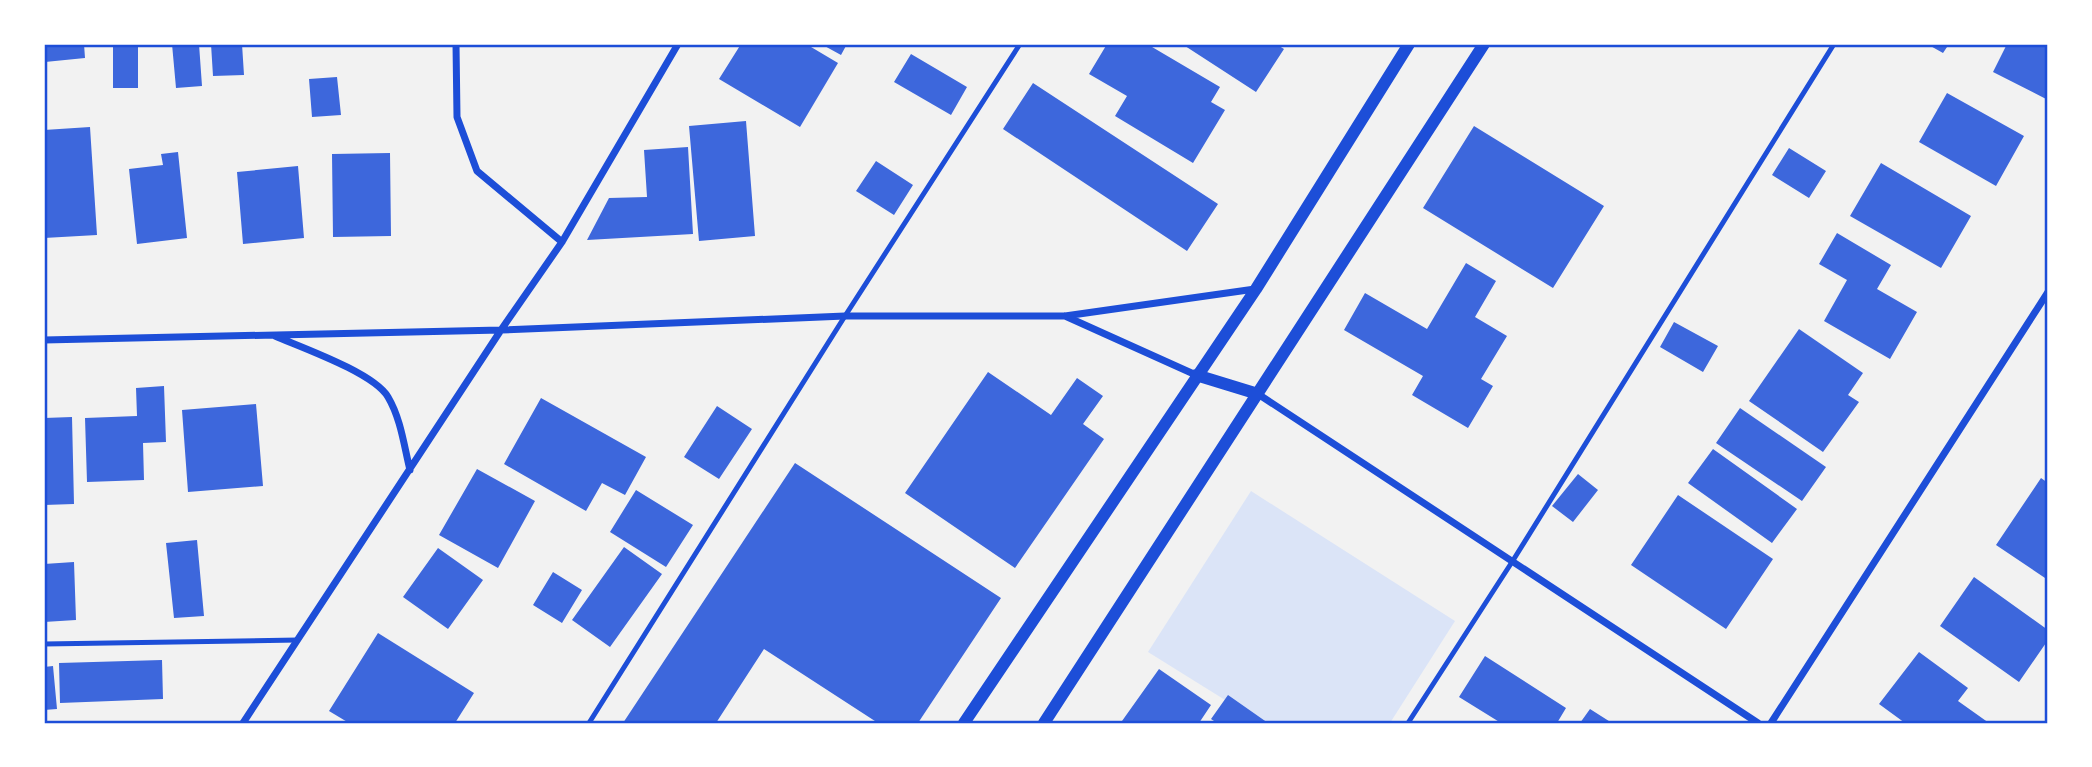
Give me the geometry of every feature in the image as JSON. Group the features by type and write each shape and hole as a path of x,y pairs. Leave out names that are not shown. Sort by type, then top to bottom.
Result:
{"street":[{"path":"456,44 457,117 477,171 562,242"},
{"path":"243,723 501,330 562,242 678,44"},
{"path":"964,723 1256,289 1409,44"},
{"path":"1044,723 1484,44"},
{"path":"44,340 501,330 845,316 1065,316 1256,289"},
{"path":"1771,723 2048,292"},
{"path":"1065,316 1196,375 1258,394 1758,723"},
{"path":"273,335 356,372 387,394 396,412 410,470"}],"lane":[{"path":"589,723 1020,44"},
{"path":"1408,723 1512,562 1834,44"},
{"path":"44,644 298,640"}],"shaded area":[{"path":"1251,491 1455,621 1390,723 1262,723 1148,652"}],"building":[{"path":"44,44 84,44 85,58 45,62"},
{"path":"113,44 138,44 138,88 113,88"},
{"path":"172,44 199,44 202,86 176,88"},
{"path":"211,44 242,44 244,75 213,76"},
{"path":"741,44 806,44 838,63 800,127 719,79"},
{"path":"821,44 847,44 841,55"},
{"path":"1107,44 1147,44 1220,87 1211,102 1225,110 1193,163 1115,116 1127,96 1089,74"},
{"path":"1182,44 1276,44 1284,49 1256,92"},
{"path":"1927,44 1949,44 1943,53"},
{"path":"2007,44 2048,44 2048,100 1993,72"},
{"path":"911,54 967,87 951,115 894,82"},
{"path":"337,77 341,115 312,117 309,79"},
{"path":"1033,83 1218,204 1187,251 1003,129"},
{"path":"1947,93 2024,136 1996,186 1919,142"},
{"path":"746,121 755,236 699,241 689,126"},
{"path":"1474,126 1604,206 1553,288 1423,208"},
{"path":"90,127 97,235 44,238 44,130"},
{"path":"688,147 693,234 587,240 609,198 647,197 644,150"},
{"path":"1789,148 1826,171 1809,198 1772,175"},
{"path":"178,152 187,238 137,244 129,169 163,165 161,154"},
{"path":"390,153 391,236 333,237 332,154"},
{"path":"876,161 913,185 894,215 856,191"},
{"path":"1881,163 1971,216 1941,268 1850,216"},
{"path":"298,166 304,238 243,244 237,172"},
{"path":"1837,233 1891,265 1877,289 1917,312 1890,359 1824,321 1847,280 1819,264"},
{"path":"1466,263 1496,281 1475,317 1507,336 1481,379 1493,386 1468,428 1412,395 1423,376 1344,330 1365,293 1427,329"},
{"path":"1674,322 1718,346 1703,372 1660,347"},
{"path":"1799,329 1863,373 1848,395 1859,402 1823,452 1749,401"},
{"path":"988,372 1051,415 1077,378 1103,396 1083,424 1104,439 1015,568 905,493"},
{"path":"164,386 166,442 143,443 144,480 87,482 85,418 137,416 136,388"},
{"path":"541,398 646,457 625,495 602,483 586,511 504,464"},
{"path":"256,404 263,486 188,492 182,410"},
{"path":"717,406 752,429 719,479 684,457"},
{"path":"1740,408 1826,467 1802,501 1716,443"},
{"path":"72,417 74,504 44,505 44,418"},
{"path":"1713,449 1797,509 1772,543 1688,483"},
{"path":"795,463 1001,598 918,723 878,723 764,649 716,723 623,723"},
{"path":"477,469 535,501 498,568 439,535"},
{"path":"1578,474 1598,490 1573,522 1552,506"},
{"path":"2041,478 2048,483 2048,580 1996,545"},
{"path":"636,490 693,525 666,567 610,532"},
{"path":"1678,495 1773,559 1726,629 1631,565"},
{"path":"197,540 204,616 174,618 166,543"},
{"path":"624,547 662,574 610,647 572,620"},
{"path":"438,548 483,580 448,629 403,597"},
{"path":"74,562 76,620 44,622 44,564"},
{"path":"553,572 582,590 562,623 533,605"},
{"path":"1974,577 2048,630 2048,640 2019,682 1940,626"},
{"path":"378,633 474,693 455,723 349,723 329,711"},
{"path":"1919,652 1968,688 1958,701 1989,723 1905,723 1879,704"},
{"path":"1485,656 1566,708 1557,723 1501,723 1459,697"},
{"path":"162,660 163,699 60,703 59,663"},
{"path":"53,666 57,709 44,710 44,667"},
{"path":"1159,669 1211,705 1199,723 1122,721"},
{"path":"1228,695 1268,723 1217,723 1211,719"},
{"path":"1590,709 1612,723 1580,723"}]}
